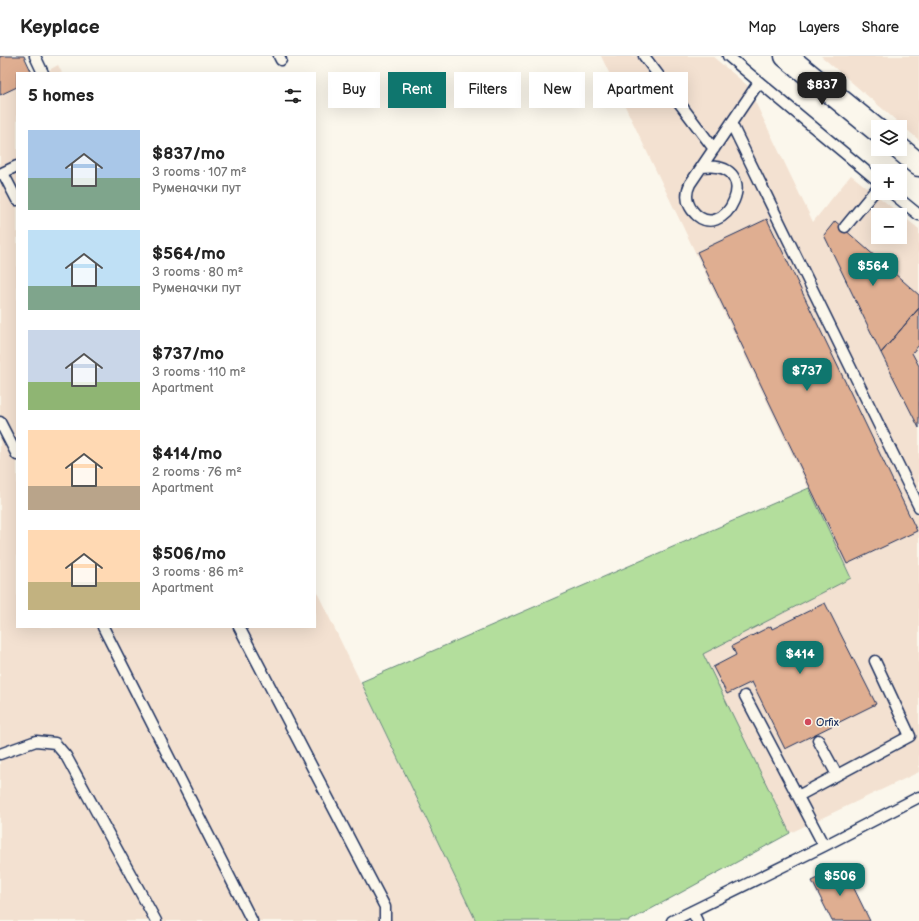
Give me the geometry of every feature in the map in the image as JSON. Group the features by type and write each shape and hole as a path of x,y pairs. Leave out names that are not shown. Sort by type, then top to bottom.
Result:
{"main road":[{"path":"786,56 871,125"},
{"path":"907,155 919,165"}],"lane":[{"path":"35,56 43,72"},
{"path":"644,56 714,149"},
{"path":"728,56 871,175"},
{"path":"702,167 711,166 723,169 733,178 736,186 734,202 727,212 717,218 701,217 695,213 688,203 689,187 702,167 731,123 759,82"},
{"path":"731,123 919,507"},
{"path":"16,166 1,173 16,198"},
{"path":"845,227 871,195"},
{"path":"901,200 919,215"},
{"path":"0,422 16,453"},
{"path":"105,628 252,921"},
{"path":"240,628 385,907 385,921"},
{"path":"798,796 910,736 875,661"},
{"path":"745,696 824,846"},
{"path":"818,740 837,775"},
{"path":"0,754 36,741 54,743 66,756 156,921"},
{"path":"672,921 919,797"},
{"path":"692,911 697,921"}],"shaded area":[{"path":"601,56 712,56 747,85 813,222 851,175 871,191 871,200 882,200 893,208 871,208 871,244 907,244 907,219 919,229 919,772 790,833 703,654 851,577 626,108 688,108 688,72 609,72"},
{"path":"821,56 919,56 919,140 907,130 907,120 896,120"},
{"path":"58,65 62,72 46,72"},
{"path":"16,87 16,628 316,628 316,590 476,921 0,921 0,95"}],"green space":[{"path":"809,488 851,578 703,654 790,833 629,921 476,921 361,682"}],"building":[{"path":"0,56 24,56 32,72 16,72 16,87 0,95"},
{"path":"767,219 917,531 847,564 697,252"},
{"path":"835,221 919,295 919,308 881,353 824,235"},
{"path":"919,308 919,345 912,353 919,366 919,428 881,353"},
{"path":"825,603 876,704 785,749 752,682 727,694 713,667 736,655 732,646 771,626 772,629"},
{"path":"843,866 870,921 832,921 812,881"}],"place":[{"name":"Orfix","path":"808,722"}]}
